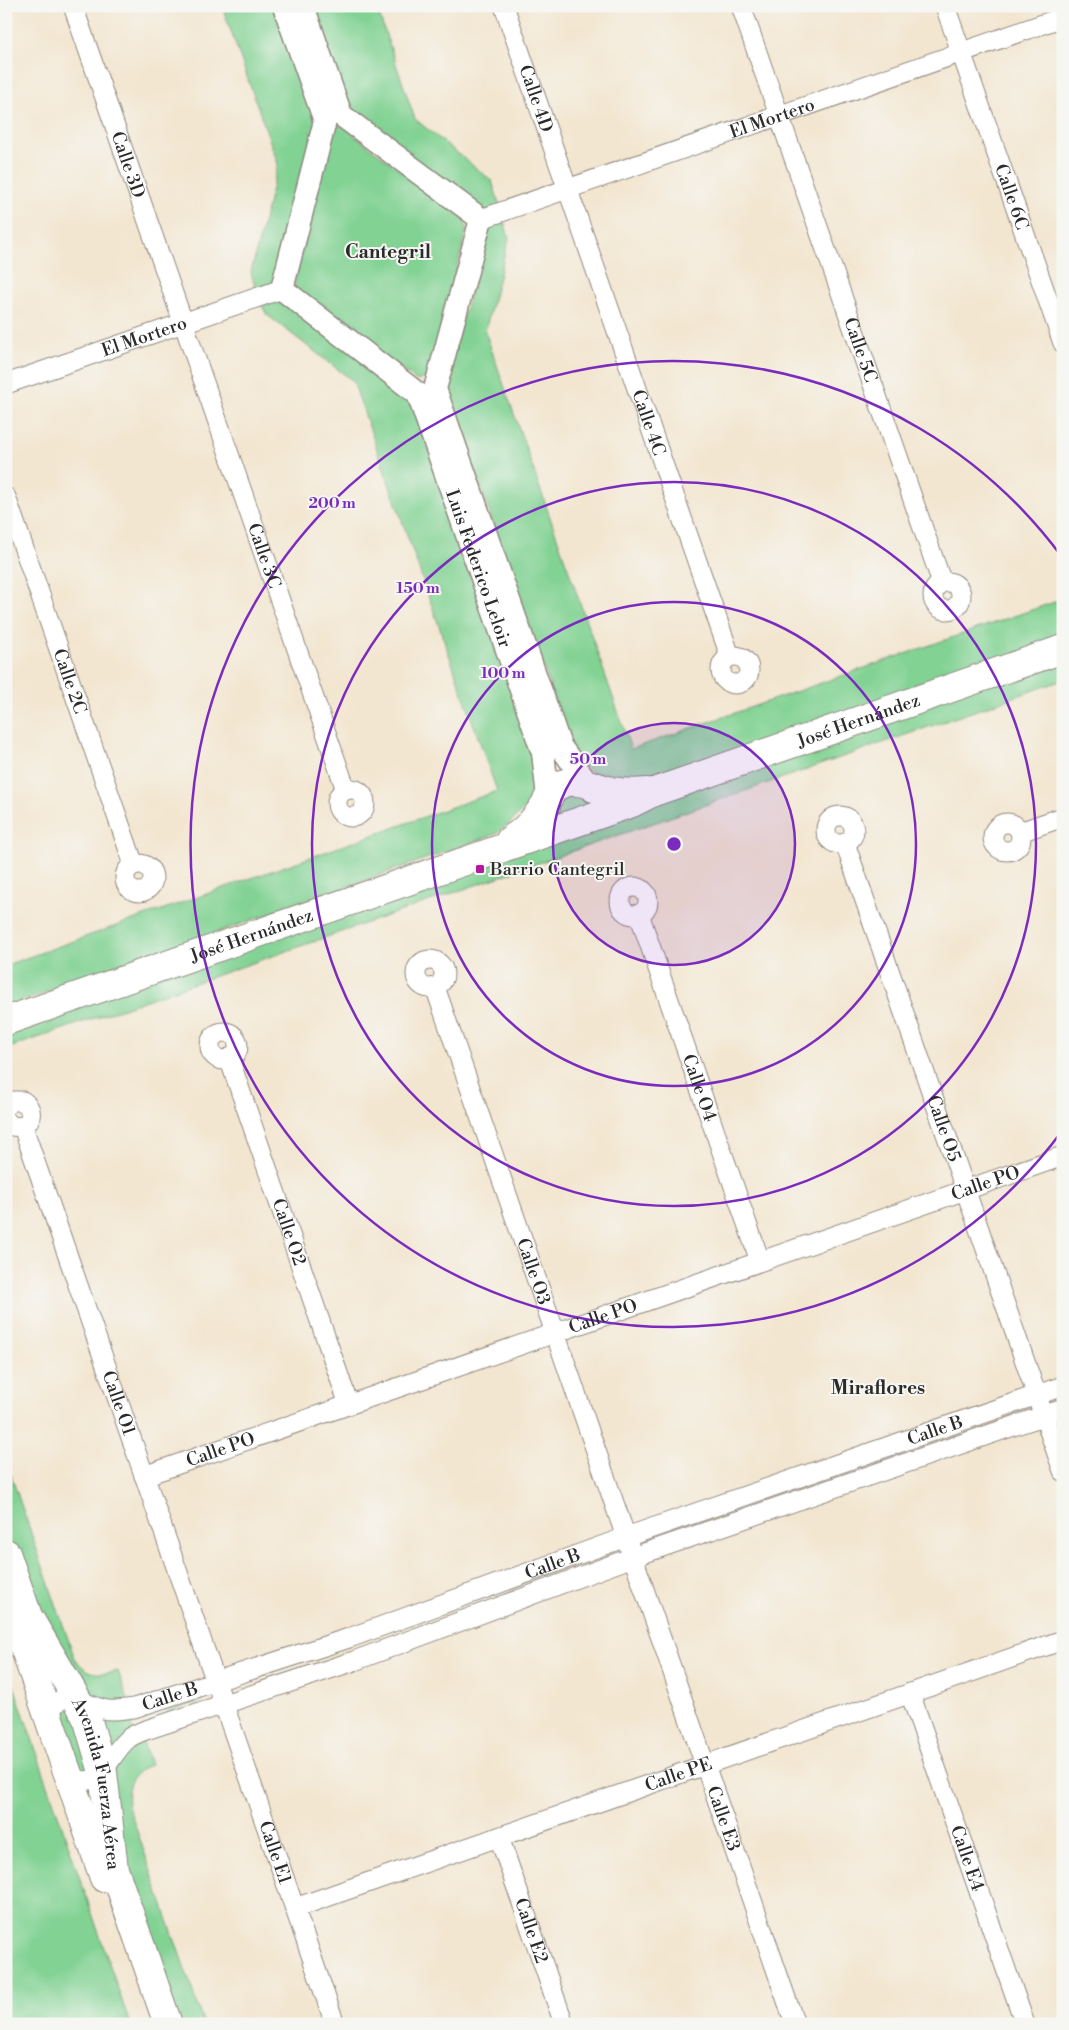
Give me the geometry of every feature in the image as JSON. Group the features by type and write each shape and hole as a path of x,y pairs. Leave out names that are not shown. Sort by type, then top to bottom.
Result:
{"main road":[{"name":"José Hernández","path":"6,1021 632,803 654,792 1063,649"},
{"name":"José Hernández","path":"496,849 531,824 552,792 560,785 571,781 612,791 654,792"},
{"name":"Avenida Fuerza Aérea","path":"6,1553 28,1616 77,1699 90,1729 103,1772 114,1869 168,2024"},
{"name":"Avenida Fuerza Aérea","path":"6,1596 154,2024"}],"street":[{"name":"Calle 3D","path":"73,6 183,323"},
{"path":"284,6 333,118 480,219 427,391 282,289 333,118 303,6"},
{"name":"Calle 4D","path":"504,6 568,189"},
{"name":"Calle 5C","path":"741,6 942,584"},
{"name":"Calle 6C","path":"945,6 1063,344"},
{"name":"El Mortero","path":"480,219 1063,17"},
{"name":"Calle 4C","path":"568,189 730,656"},
{"name":"El Mortero","path":"6,384 282,289"},
{"name":"Calle 3C","path":"183,323 346,790"},
{"name":"Luis Federico Leloir","path":"427,391 560,746 594,793 596,806 593,816"},
{"name":"Luis Federico Leloir","path":"427,391 543,753 550,811 556,822 566,826"},
{"name":"Calle 2C","path":"6,497 134,865"},
{"path":"1020,832 1063,817"},
{"name":"Calle O5","path":"845,843 1063,1471"},
{"name":"Calle O4","path":"639,914 760,1261"},
{"name":"Calle O3","path":"435,987 633,1557"},
{"name":"Calle O2","path":"229,1058 349,1405"},
{"name":"Calle O1","path":"6,1106 12,1101 18,1100 27,1104 31,1114 30,1119 14,1124 144,1476 216,1680"},
{"name":"Calle PO","path":"144,1476 1063,1156"},
{"name":"Calle B","path":"77,1699 104,1710 134,1708 349,1638 626,1537 1063,1386"},
{"name":"Calle B","path":"103,1772 128,1739 143,1731 354,1661 633,1557 1063,1409"},
{"name":"Calle E3","path":"633,1557 795,2024"},
{"name":"Calle PE","path":"295,1908 1063,1640"},
{"name":"Calle E1","path":"216,1680 335,2024"},
{"name":"Calle E4","path":"910,1693 1025,2024"},
{"path":"48,1717 51,1708 60,1701 77,1699"},
{"path":"67,1774 76,1780 87,1781 103,1772"},
{"name":"Calle E2","path":"499,1837 564,2024"}],"green space":[{"path":"222,6 278,6 316,123 272,285 256,291 251,272 278,164"},
{"path":"309,6 376,6 415,119 492,181 500,206 484,211 351,117"},
{"path":"341,125 464,219 467,228 430,376 417,381 293,289 330,129"},
{"path":"504,221 509,238 485,331 631,749 1063,599 1063,637 724,755 646,779 633,782 591,773 574,755 444,382 490,226"},
{"path":"281,300 408,394 536,743 538,774 535,791 521,812 496,834 6,1007 6,965 497,791 353,381 267,315 262,306"},
{"path":"1063,649 1063,680 6,1049 6,1021 496,849 552,792 612,791"},
{"path":"6,1461 75,1659 89,1671 105,1673 118,1671 129,1703 124,1705 136,1738 141,1737 151,1764 139,1772 129,1785 128,1805 204,2024 154,2024 6,1596"},
{"path":"6,1663 130,2024 6,2024"},
{"path":"202,1695 202,1701 167,1712 162,1708"}],"place":[{"name":"Barrio Cantegril","path":"480,869"}],"district":[{"name":"Cantegril","path":"388,252"},
{"name":"Miraflores","path":"878,1388"}]}
